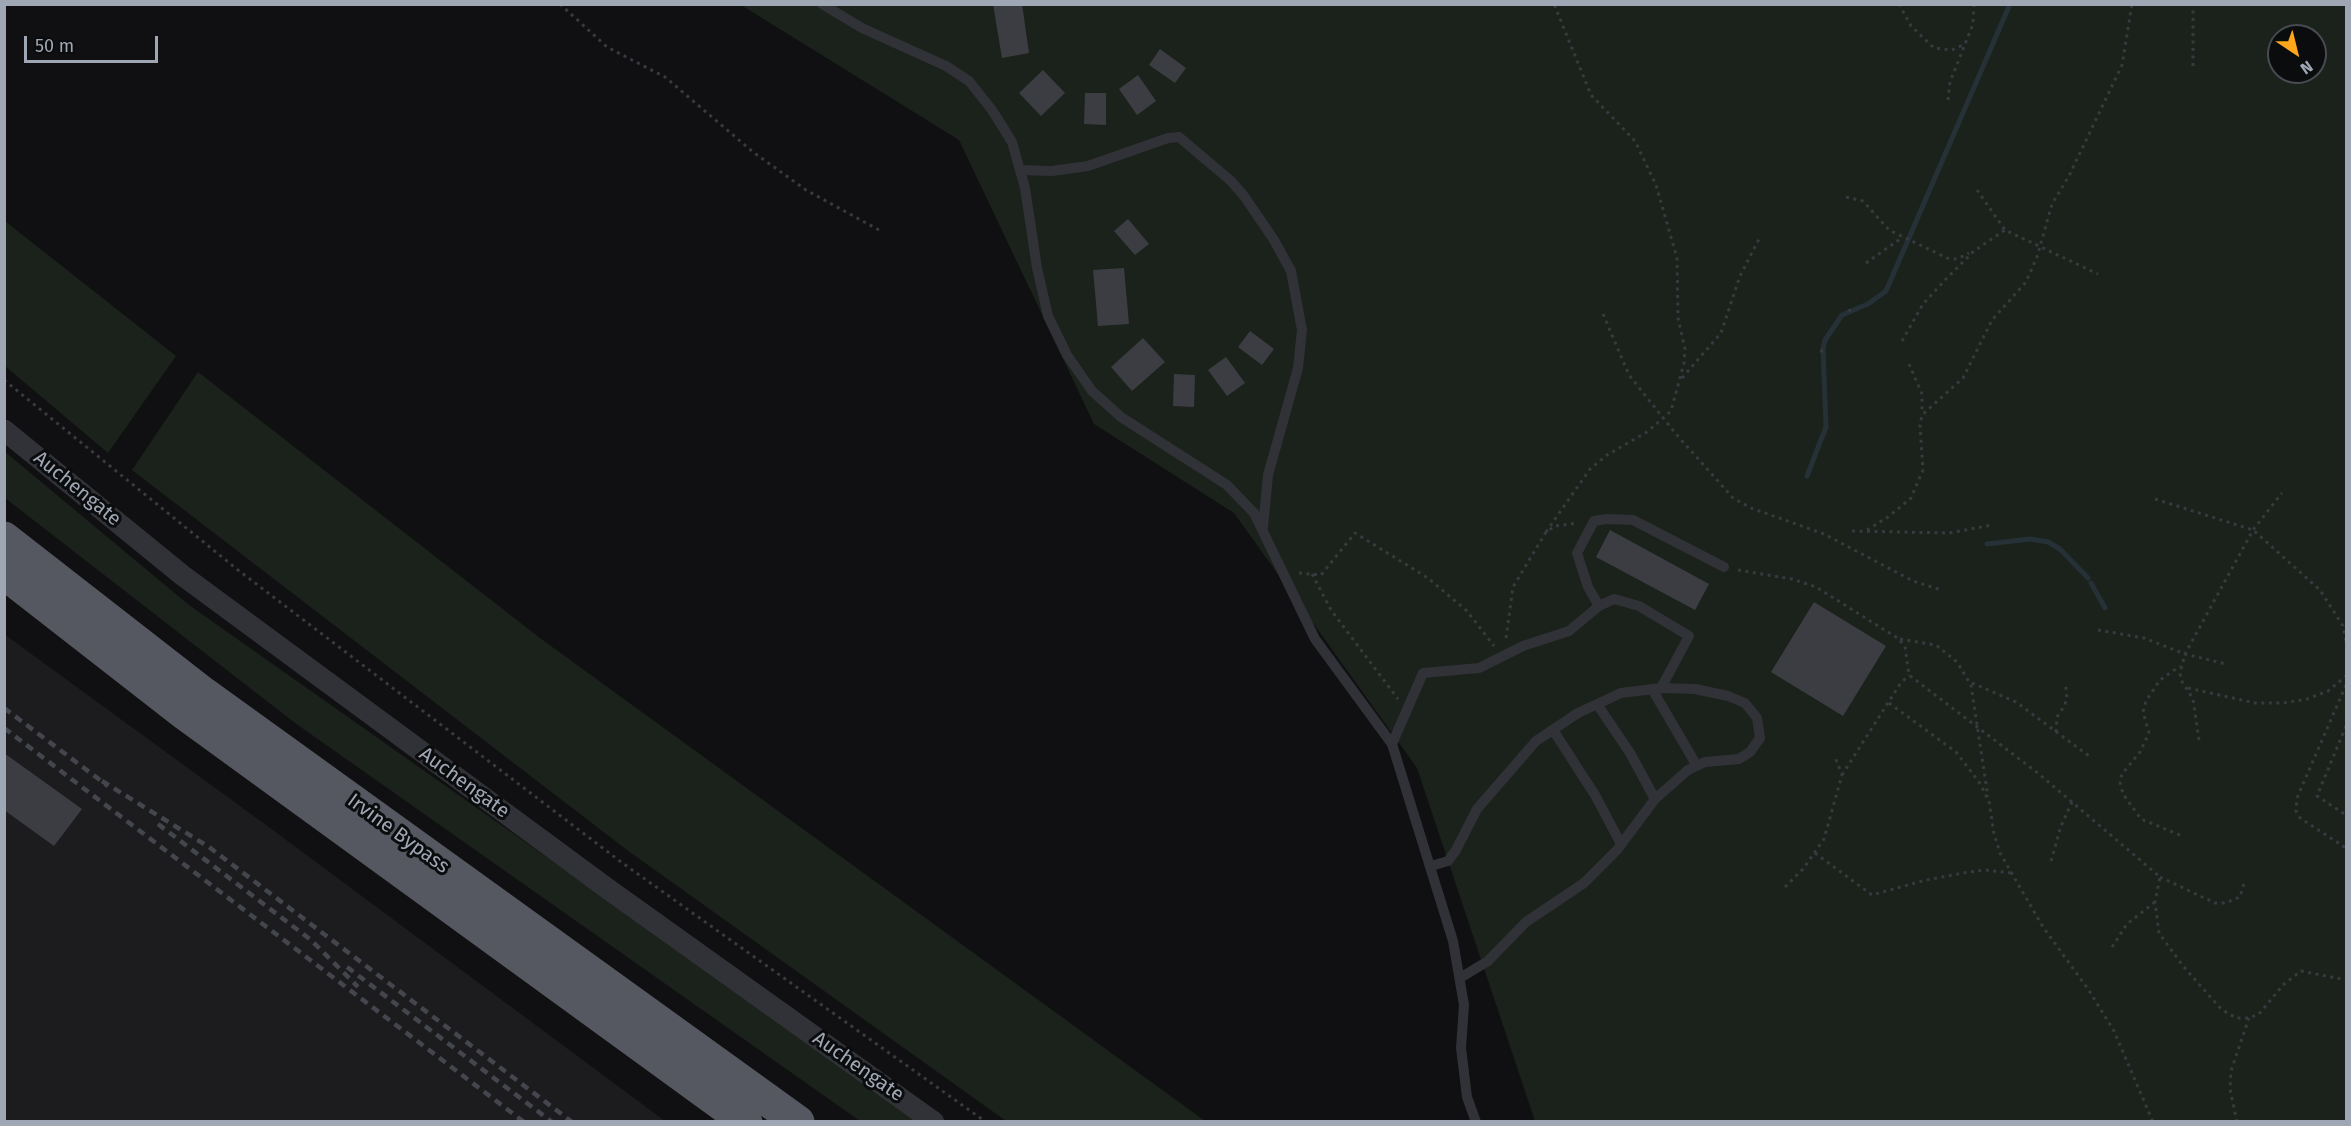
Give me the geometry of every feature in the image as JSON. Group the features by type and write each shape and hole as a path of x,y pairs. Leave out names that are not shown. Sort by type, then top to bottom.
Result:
{"highway":[{"name":"Irvine Bypass","path":"4,537 203,693 798,1122"},
{"name":"Irvine Bypass","path":"4,573 185,714 746,1122"}],"street":[{"name":"Auchengate","path":"4,430 182,575 608,890 934,1122"}],"lane":[{"path":"822,4 862,28 946,66 969,81 992,110 1012,142 1020,170 1048,316 1067,355 1092,391 1121,417 1227,485 1254,513 1315,639 1392,744 1453,940 1464,1005 1461,1048 1467,1097 1476,1122"},
{"path":"1020,170 1052,171 1088,166 1168,138 1179,137 1238,189 1275,240 1291,271 1302,330 1298,368 1268,475 1263,528"},
{"path":"1599,606 1588,587 1577,553 1594,521 1634,520 1724,567"},
{"path":"1392,744 1423,673 1479,668 1522,646 1569,631 1599,606 1614,599 1639,606 1689,636 1656,689"},
{"path":"1656,689 1697,766"},
{"path":"1431,866 1448,861 1477,810 1502,777 1536,741 1578,713 1621,693 1656,689 1695,689 1728,696 1745,704 1757,718 1760,738 1750,752 1739,759 1697,766 1688,770 1655,799 1621,844 1584,883 1526,922 1488,961 1460,978"},
{"path":"1597,704 1625,744 1655,799"},
{"path":"1553,730 1586,779 1621,844"}],"path":[{"path":"560,4 607,47 665,77 753,152 806,190 879,230"},
{"path":"1502,657 1513,587 1546,532 1590,469 1606,455 1647,432 1671,411 1680,381 1685,349 1678,318 1677,258 1664,209 1643,154 1635,141 1591,95 1554,4"},
{"path":"1899,4 1911,26 1934,48 1952,50 1965,44"},
{"path":"1948,100 1950,82 1973,24 1974,4"},
{"path":"1922,415 1963,378 1992,320 2026,282 2040,248 2052,204 2069,176 2122,66 2132,4"},
{"path":"2193,4 2193,66"},
{"path":"1977,190 2005,230 2097,274"},
{"path":"1846,197 1863,201 1889,230 1947,258 1956,259 1974,251 2005,230"},
{"path":"1680,381 1721,333 1740,276 1760,237"},
{"path":"1866,263 1903,237"},
{"path":"1902,341 1923,304 1974,251"},
{"path":"1849,309 1851,313"},
{"path":"1603,314 1629,375 1733,498 1751,508 1824,534 1913,581 1941,590"},
{"path":"1867,530 1888,517 1911,498 1919,484 1923,470 1920,425 1922,394 1909,364"},
{"path":"4,380 238,570 602,847 986,1122"},
{"path":"2199,740 2193,699 2181,680 2181,665 2253,530 2282,493"},
{"path":"2155,499 2253,530 2320,590 2343,626 2346,641"},
{"path":"1546,532 1568,523 1594,521"},
{"path":"1852,531 1948,532 1992,525"},
{"path":"1282,572 1321,575 1355,532 1428,578 1467,611 1502,657"},
{"path":"1724,567 1792,579 1816,586 1899,639 1905,647 1909,675 1842,775 1824,839 1815,853 1785,887"},
{"path":"1312,574 1331,610 1395,694 1405,714"},
{"path":"2098,630 2144,638 2185,654 2226,664"},
{"path":"1899,639 1936,645 1957,662 1969,681 1979,730 1994,834 2012,873 2043,927 2088,989 2114,1031 2153,1122"},
{"path":"2180,835 2142,819 2123,794 2120,782 2122,774 2139,752 2148,733 2143,712 2146,701 2160,681 2181,665"},
{"path":"1909,675 2039,774 2160,877 2215,903 2225,903 2240,897 2244,882"},
{"path":"2188,688 2244,702 2283,703 2307,699 2328,691 2346,676"},
{"path":"1969,681 1978,687 1997,692 2016,702 2089,756"},
{"path":"2057,734 2057,717 2065,705 2067,694 2065,683"},
{"path":"2346,685 2297,798 2296,811 2300,818 2346,848"},
{"path":"1889,703 1956,752 1979,782 1989,801"},
{"path":"2346,726 2317,796 2346,815"},
{"path":"1835,757 1842,775"},
{"path":"2051,861 2061,826 2072,802"},
{"path":"1815,853 1872,895 1926,880 1969,872 1985,870 2012,873"},
{"path":"2160,877 2156,902 2159,933 2183,966 2221,1009 2236,1018 2249,1018 2268,1006 2283,984 2301,971 2313,971 2346,980"},
{"path":"2112,947 2127,924 2156,902"},
{"path":"2237,1122 2230,1089 2231,1071 2249,1018"}],"shaded area":[{"path":"741,5 2346,5 2346,1121 1535,1121 1417,768 1234,513 1094,424 959,140"},
{"path":"5,221 176,356 108,453 5,366"},
{"path":"198,372 540,638 1205,1121 1006,1121 627,850 132,470"},
{"path":"4,451 189,605 921,1121 860,1121 295,723 5,498"},
{"path":"4,634 262,822 665,1121 5,1121"}],"building":[{"path":"993,4 1022,4 1029,53 1002,58"},
{"path":"1160,49 1186,68 1175,83 1149,65"},
{"path":"1043,70 1065,93 1041,116 1019,93"},
{"path":"1138,75 1156,101 1137,115 1119,89"},
{"path":"1085,93 1106,93 1106,125 1084,124"},
{"path":"1128,219 1149,244 1135,255 1114,231"},
{"path":"1124,268 1129,324 1098,326 1093,270"},
{"path":"1250,331 1274,349 1262,365 1238,347"},
{"path":"1143,338 1165,362 1132,391 1111,367"},
{"path":"1226,357 1245,383 1227,396 1208,370"},
{"path":"1174,374 1195,375 1194,407 1173,406"},
{"path":"1610,530 1709,584 1695,610 1596,557"},
{"path":"1814,602 1886,646 1843,716 1771,672"},
{"path":"4,753 82,809 54,846 4,810"}],"waterway":[{"path":"1807,476 1826,427 1823,349 1825,340 1842,315 1868,304 1886,291 2010,4"},
{"path":"1987,544 2030,539 2048,542 2060,549 2088,578"},
{"path":"2091,583 2105,608"}],"railway":[{"path":"4,708 108,786"},
{"path":"4,728 524,1122"},
{"path":"102,781 209,847 572,1122"},
{"path":"158,824 311,940 358,987"},
{"path":"347,967 552,1122"}]}
